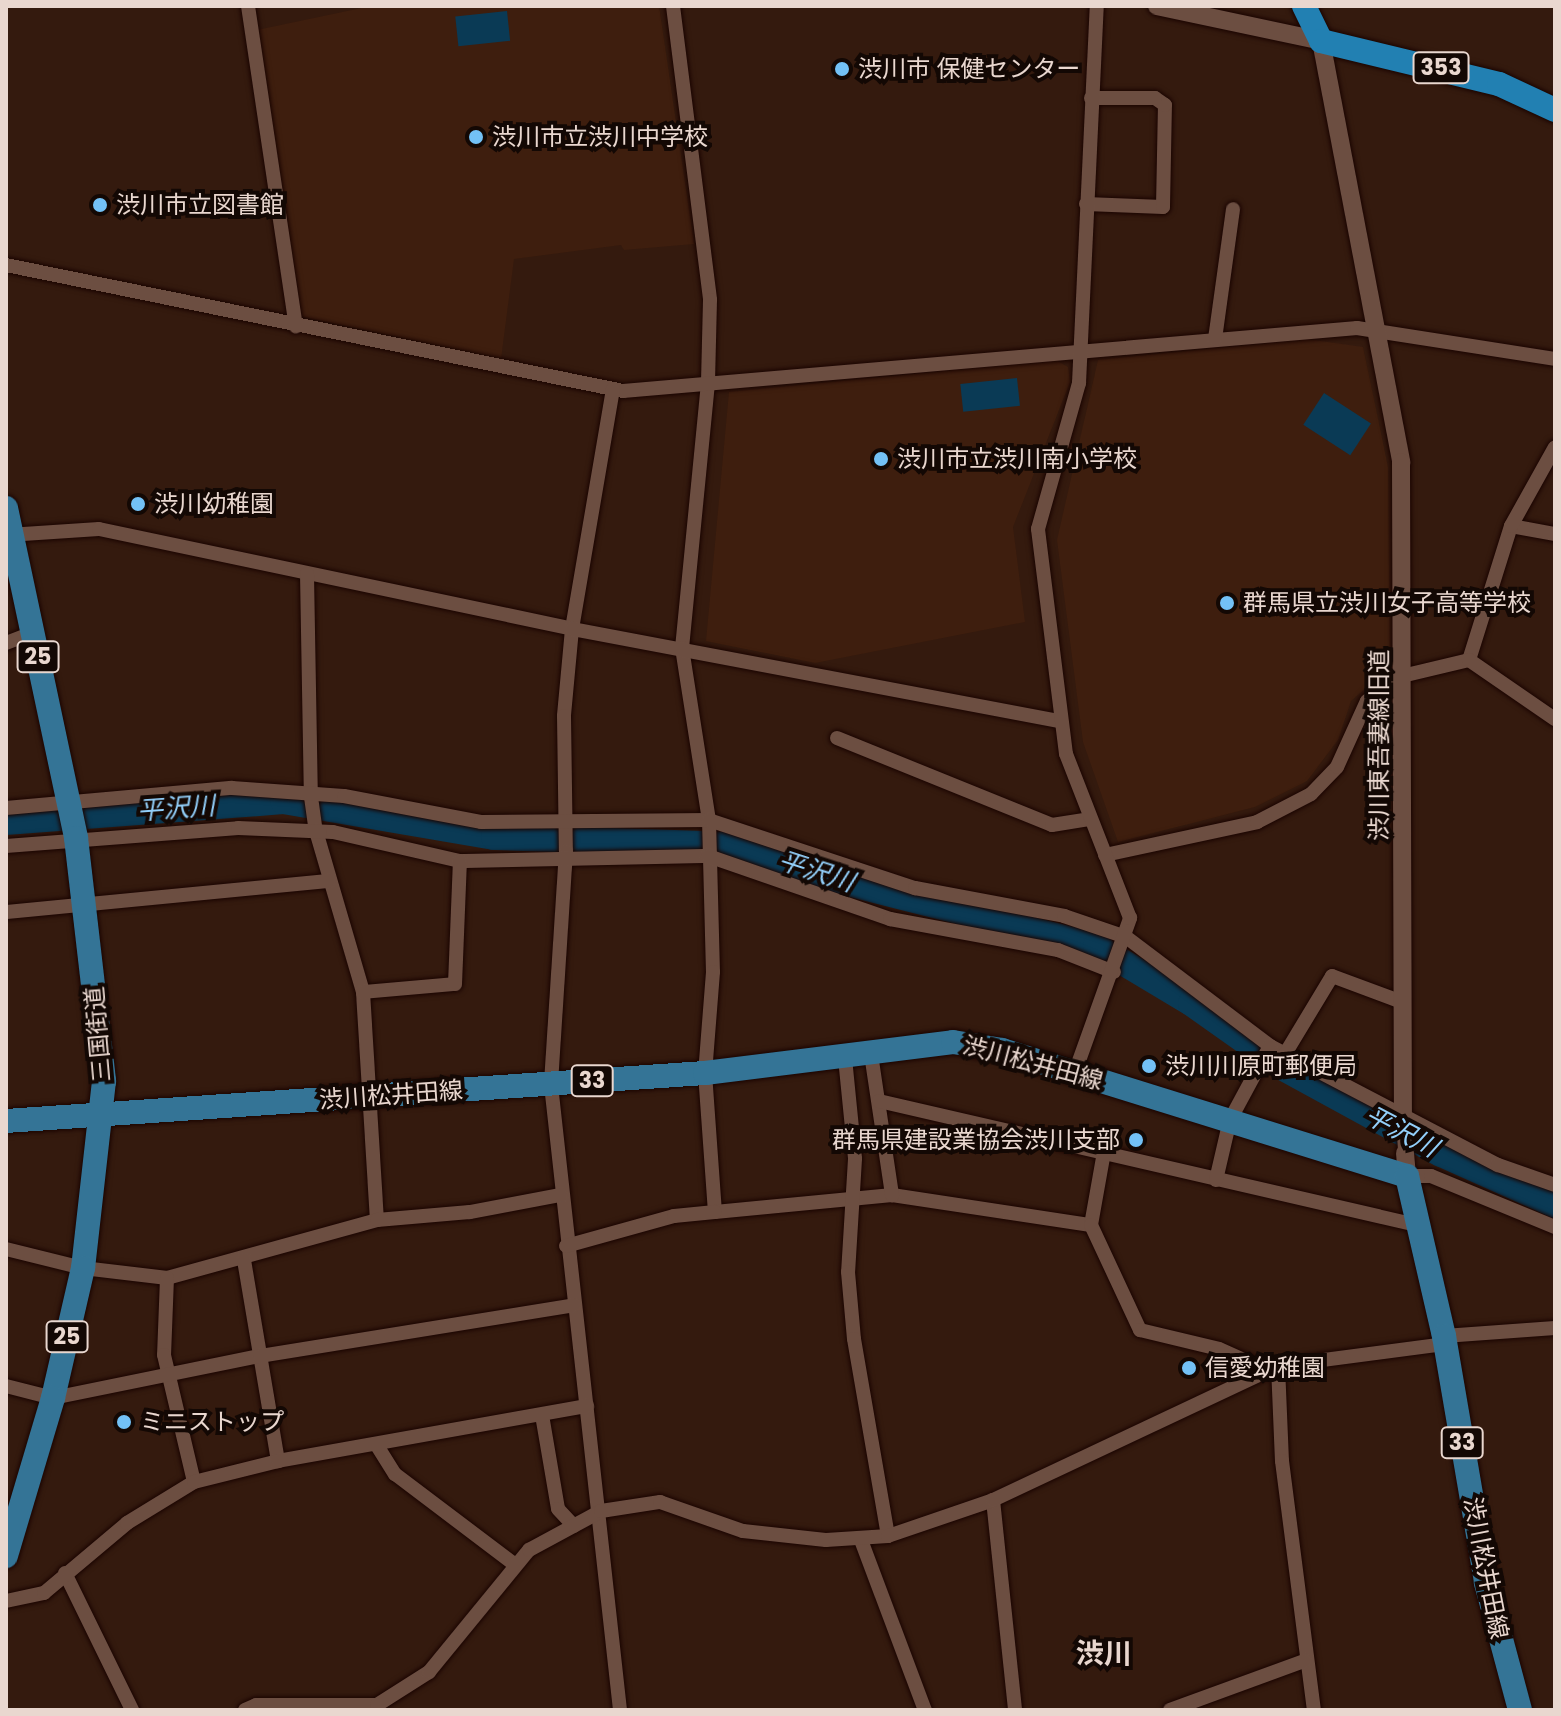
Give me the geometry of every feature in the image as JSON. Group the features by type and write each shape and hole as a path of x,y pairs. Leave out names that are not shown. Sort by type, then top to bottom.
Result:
{"highway":[{"path":"1304,6 1321,41"},
{"path":"1321,6 1321,41"},
{"name":"353","path":"1321,41 1499,84 1555,110"}],"main road":[{"name":"三国街道","path":"6,508 9,535 72,819 87,903 103,1113 83,1268 53,1398 16,1493 6,1556"},
{"name":"渋川松井田線","path":"6,1121 705,1073 845,1058 927,1042 953,1042 1075,1072 1230,1120 1406,1164 1445,1340 1486,1583 1520,1710"}],"street":[{"path":"248,6 296,326"},
{"path":"673,6 710,300 708,383 682,648 709,824 713,972 705,1073 715,1212"},
{"path":"1075,1072 1125,941 1130,918 1066,754 1038,529 1074,406 1081,350 1097,6"},
{"path":"1157,6 1321,41"},
{"name":"渋川東吾妻線旧道","path":"1321,41 1380,330 1401,462 1403,1117"},
{"path":"1086,204 1163,207 1165,105 1155,98 1091,98"},
{"path":"1215,339 1233,209"},
{"path":"6,265 613,389 1215,339 1380,330 1555,359"},
{"path":"613,389 572,629 564,716 565,855 551,1085 560,1195 601,1511 620,1710"},
{"path":"1469,660 1511,526 1555,447"},
{"path":"1511,526 1555,534"},
{"path":"9,535 99,529 572,629 1060,721"},
{"path":"307,574 311,795 315,826 329,881 363,992 377,1220"},
{"path":"6,643 32,633"},
{"path":"1105,855 1257,822 1311,794 1337,767 1367,701 1402,676 1469,660 1555,719"},
{"path":"837,738 1052,825 1091,819"},
{"path":"6,846 72,819 232,788 311,795 481,822 709,824 915,888 1064,916 1125,941 1269,1048 1498,1165 1555,1185"},
{"path":"6,808 72,819 238,828 315,826 460,861 565,855 708,854 890,919 1058,950 1115,969"},
{"path":"363,992 455,984 460,861"},
{"path":"6,912 329,881"},
{"path":"1285,1054 1332,976 1402,1002"},
{"path":"1216,1180 1230,1120 1253,1070 1269,1048"},
{"path":"871,1054 892,1195"},
{"path":"845,1058 856,1195 848,1272 853,1333 888,1536"},
{"path":"879,1101 1421,1226"},
{"path":"1403,1117 1406,1164 1555,1227"},
{"path":"1104,1152 1091,1225 1140,1330 1219,1349 1252,1364 1278,1366 1445,1340 1555,1328"},
{"path":"6,1249 83,1268 167,1278 244,1260 377,1220 470,1212 560,1195"},
{"path":"566,1246 674,1216 856,1195 892,1195 1091,1225"},
{"path":"244,1260 278,1461"},
{"path":"167,1278 168,1374 194,1482"},
{"path":"6,1386 53,1398 260,1356 574,1305"},
{"path":"245,1710 256,1705 336,1709 377,1705 429,1672 514,1564 601,1511 660,1502 743,1531 861,1540 888,1536 993,1500 1131,1439 1278,1366"},
{"path":"1278,1366 1282,1461 1304,1661 1314,1710"},
{"path":"6,1601 44,1593 127,1523 194,1482 278,1461 587,1406"},
{"path":"542,1415 558,1509 574,1526"},
{"path":"376,1444 395,1474 514,1564"},
{"path":"993,1500 1015,1710"},
{"path":"861,1540 925,1710"},
{"path":"65,1573 132,1710"},
{"path":"1170,1710 1304,1661"}],"shaded area":[{"name":"渋川市立渋川中学校","path":"371,6 659,6 694,244 624,250 621,245 514,259 501,359 300,316 257,30"},
{"name":"群馬県立渋川女子高等学校","path":"1307,339 1363,347 1388,467 1390,667 1351,701 1338,740 1307,781 1255,807 1118,842 1083,742 1057,540 1098,360"},
{"name":"渋川市立渋川南小学校","path":"1056,360 1068,367 1070,382 1013,527 1025,622 815,663 706,641 729,392"}],"water":[{"path":"507,11 510,41 458,46 455,16"},
{"path":"1017,378 1020,406 963,412 960,384"},
{"path":"1324,393 1371,423 1350,455 1303,425"}],"waterway":[{"name":"平沢川","path":"6,822 283,801 494,837 735,845 831,879 1096,946 1191,1003 1280,1066 1441,1154 1555,1205"}],"place":[{"name":"渋川市 保健センター","path":"842,69"},
{"name":"渋川市立渋川中学校","path":"476,137"},
{"name":"渋川市立図書館","path":"100,205"},
{"name":"渋川市立渋川南小学校","path":"881,459"},
{"name":"渋川幼稚園","path":"138,504"},
{"name":"群馬県立渋川女子高等学校","path":"1227,603"},
{"name":"渋川川原町郵便局","path":"1149,1066"},
{"name":"群馬県建設業協会渋川支部","path":"1136,1140"},
{"name":"信愛幼稚園","path":"1189,1368"},
{"name":"ミニストップ","path":"124,1422"}],"district":[{"name":"渋川","path":"1104,1654"}]}
